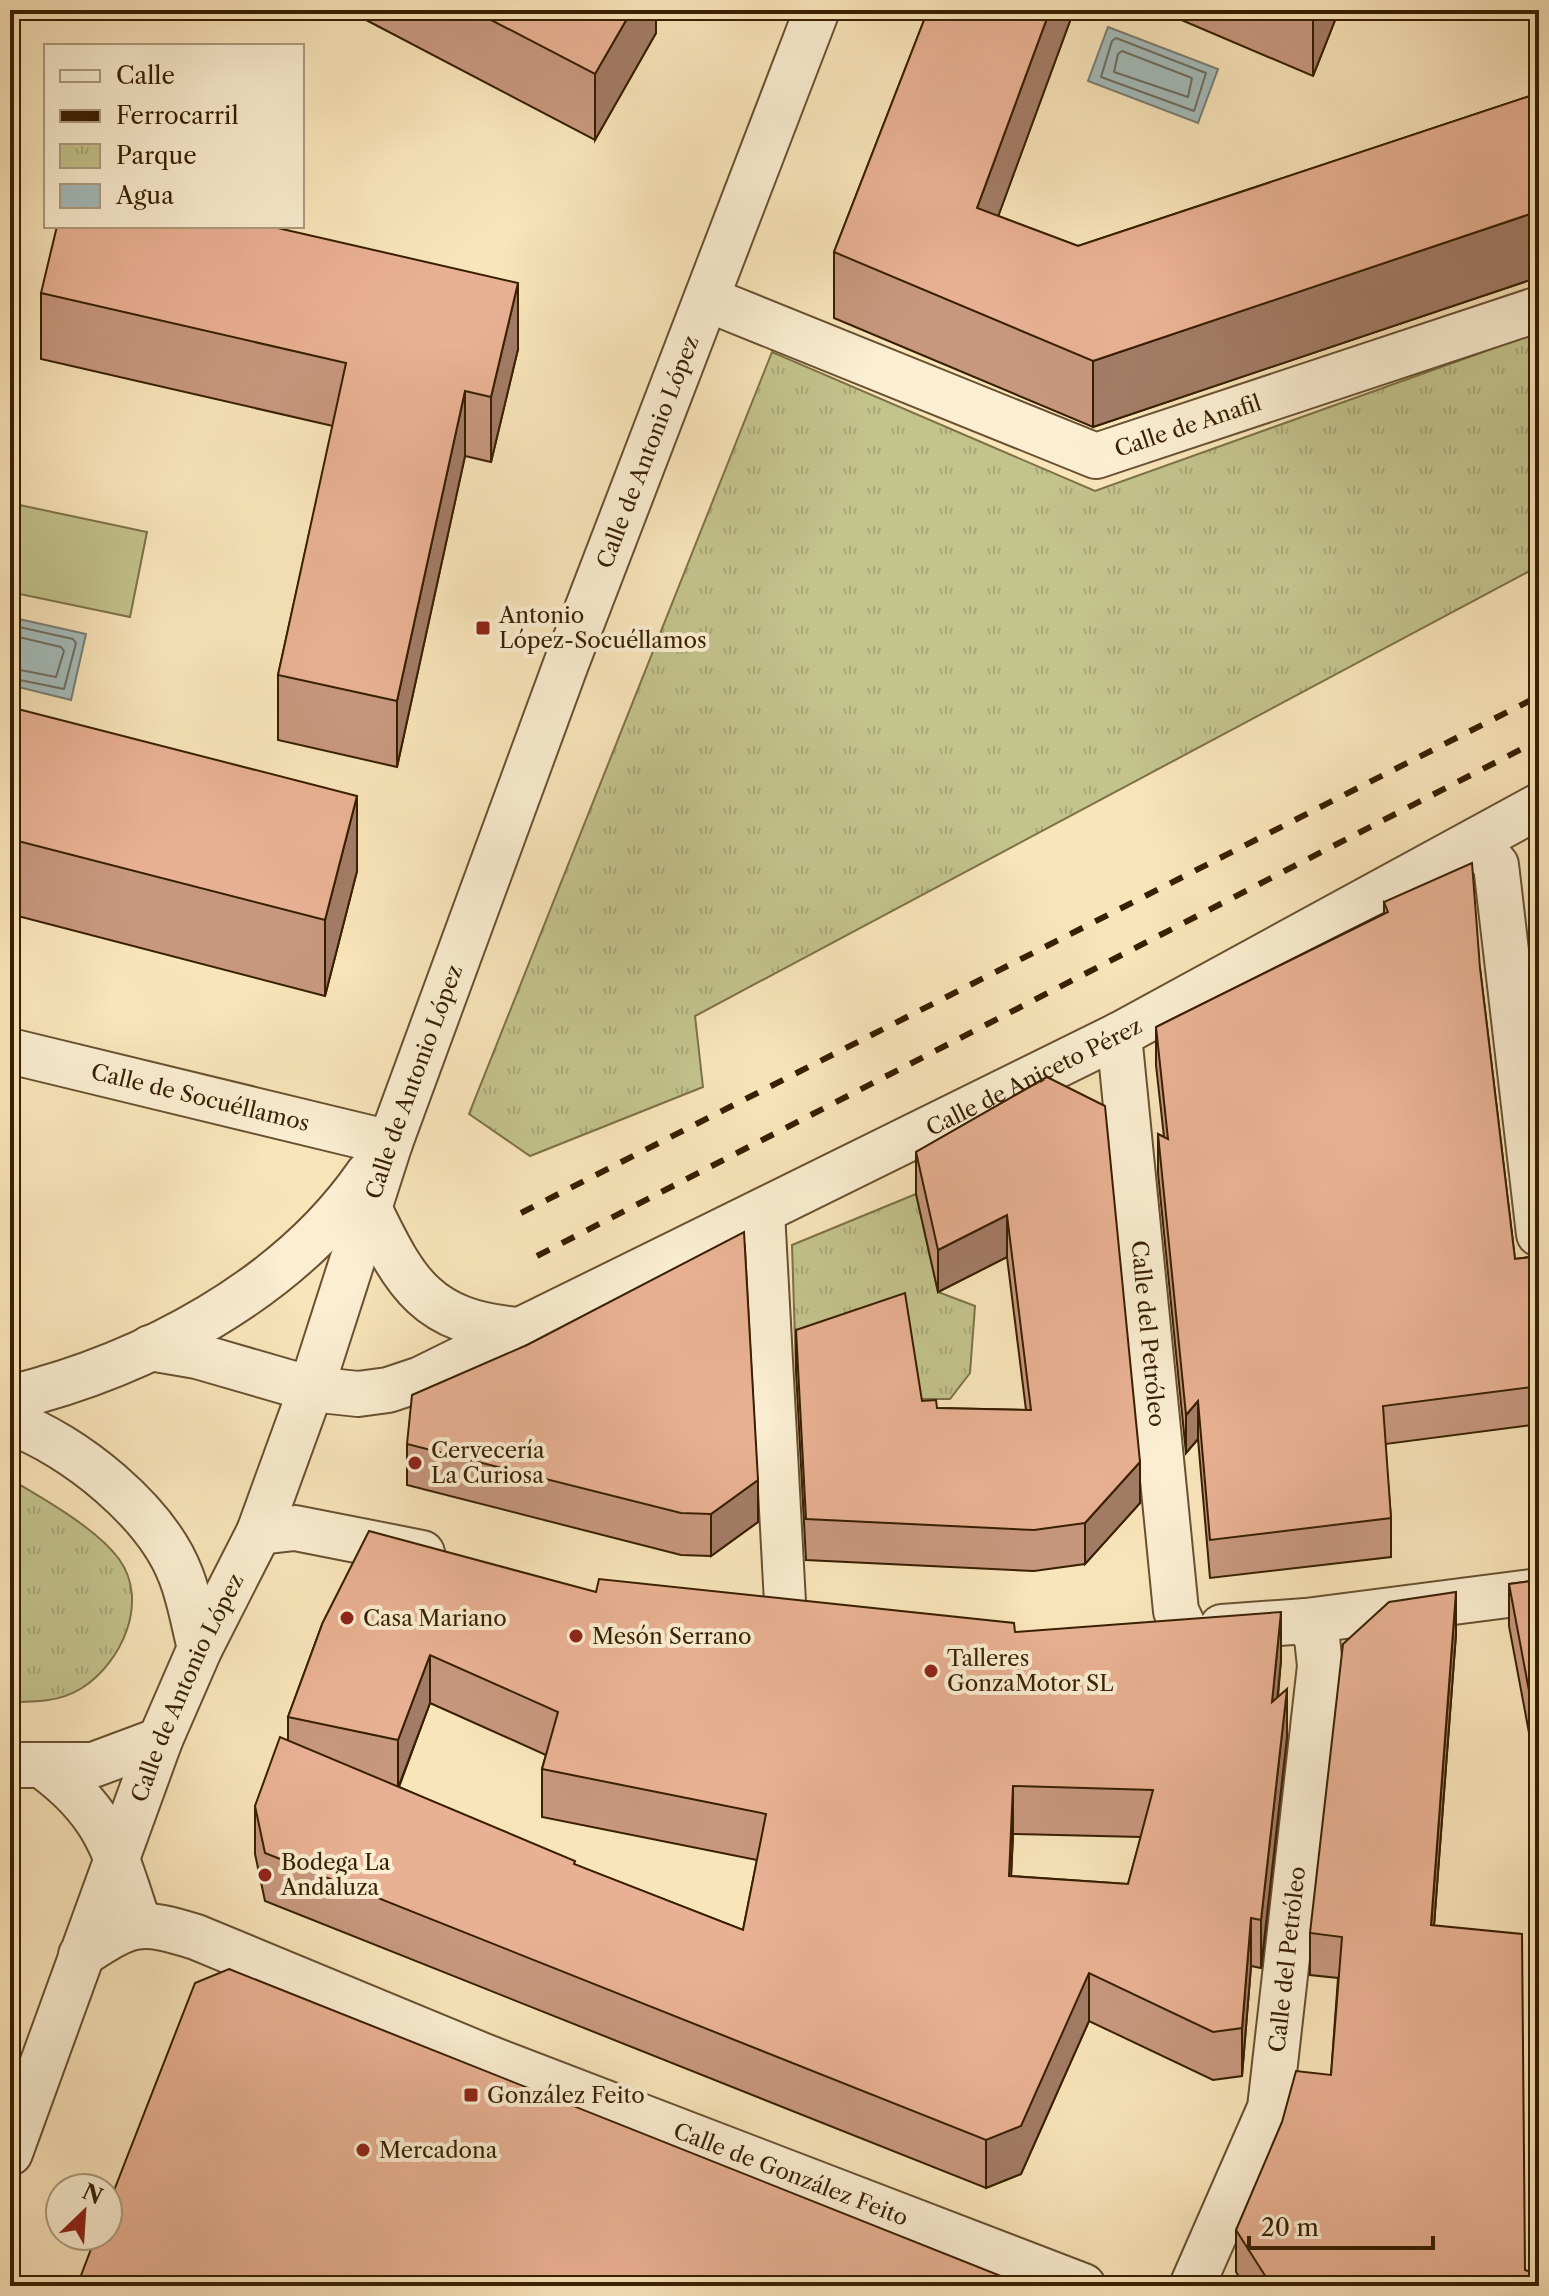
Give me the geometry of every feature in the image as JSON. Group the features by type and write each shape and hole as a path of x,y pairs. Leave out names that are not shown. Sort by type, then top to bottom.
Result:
{"street":[{"name":"Calle de Antonio López","path":"10,2153 160,1740 200,1648 259,1532 311,1389 390,1143 566,664 817,10"},
{"name":"Calle de Anafil","path":"707,299 1096,456 1539,309"},
{"name":"Calle de Aniceto Pérez","path":"150,1348 197,1356 311,1389 358,1394 388,1390 421,1379 1119,1035 1539,806"},
{"path":"1476,841 1496,865 1539,1234"},
{"name":"Calle del Petróleo","path":"1119,1035 1176,1611 1185,1630"},
{"name":"Calle de Socuéllamos","path":"10,1051 390,1143"},
{"path":"10,1398 92,1372 150,1348 217,1312 318,1238 351,1199 390,1143"},
{"path":"369,1208 388,1246 423,1296 450,1316 485,1327 518,1330"},
{"path":"740,1615 807,1623 764,1212"},
{"path":"10,1422 65,1451 113,1487 152,1525 181,1577 200,1648"},
{"path":"259,1532 295,1528 462,1562"},
{"path":"1141,1633 1306,1621 1539,1591"},
{"name":"Calle del Petróleo","path":"1192,2286 1270,2108 1320,1666 1317,1638 1306,1621"},
{"path":"27,1766 93,1765 160,1740"},
{"path":"27,1766 76,1791 104,1826 139,1924 115,1933 81,1955"},
{"name":"Calle de González Feito","path":"139,1924 158,1925 196,1937 486,2057 1083,2286"}],"green space":[{"path":"1539,332 1539,566 695,1016 703,1087 530,1156 469,1114 772,352 1095,491"},
{"path":"10,503 147,532 130,617 10,592"},
{"path":"916,1194 938,1292 975,1306 970,1373 950,1399 915,1399 796,1371 792,1245"},
{"path":"10,1479 69,1515 109,1548 128,1576 132,1594 127,1630 109,1663 82,1688 56,1699 10,1702"}],"water":[{"path":"1108,27 1218,69 1198,123 1088,81"},
{"path":"10,617 86,634 71,700 10,685"}],"building":[{"path":"472,10 632,10 595,74"},
{"path":"928,10 1050,10 977,208 1078,246 1539,93 1539,211 1093,361 834,252"},
{"path":"57,228 278,228 518,283 491,397 465,391 397,701 278,675 346,363 41,293"},
{"path":"10,707 357,796 325,920 10,839"},
{"path":"1472,863 1480,968 1515,1259 1539,1256 1539,1386 1383,1406 1391,1518 1210,1540 1198,1401 1186,1415 1158,1134 1168,1139 1156,1027 1388,912 1384,902"},
{"path":"1047,1077 1105,1106 1140,1462 1085,1523 1034,1530 806,1519 796,1330 905,1293 922,1401 936,1400 937,1408 1031,1410 1007,1215 938,1250 916,1152"},
{"path":"744,1232 758,1480 711,1514 681,1513 407,1444 412,1395 527,1345"},
{"path":"369,1531 596,1592 599,1579 1014,1623 1015,1632 1281,1612 1272,1702 1287,1689 1261,1920 1251,1918 1242,2028 1213,2032 1089,1973 1021,2126 986,2140 265,1853 255,1806 280,1737 575,1861 574,1864 743,1930 766,1814 542,1769 558,1712 430,1655 398,1740 288,1717 323,1622","holes":["1013,1786 1153,1790 1128,1884 1009,1876"]},
{"path":"1539,1580 1539,1744 1509,1584"},
{"path":"1456,1592 1431,1925 1522,1934 1525,2270 1539,2275 1539,2286 1271,2285 1236,2230 1282,2122 1296,2071 1331,2075 1342,1937 1310,1933 1343,1644 1389,1602"},
{"name":"Mercadona","path":"229,1969 1026,2286 77,2286 90,2252 124,2252 124,2172 121,2172 195,1983"}],"railway":[{"path":"521,1213 1539,696"},
{"path":"537,1256 1539,740"}],"place":[{"name":"Antonio López-Socuéllamos","path":"483,628"},
{"name":"Cervecería La Curiosa","path":"415,1463"},
{"name":"Casa Mariano","path":"347,1618"},
{"name":"Mesón Serrano","path":"576,1636"},
{"name":"Talleres GonzaMotor SL","path":"931,1671"},
{"name":"Bodega La Andaluza","path":"265,1875"},
{"name":"González Feito","path":"471,2095"},
{"name":"Mercadona","path":"363,2150"}]}
